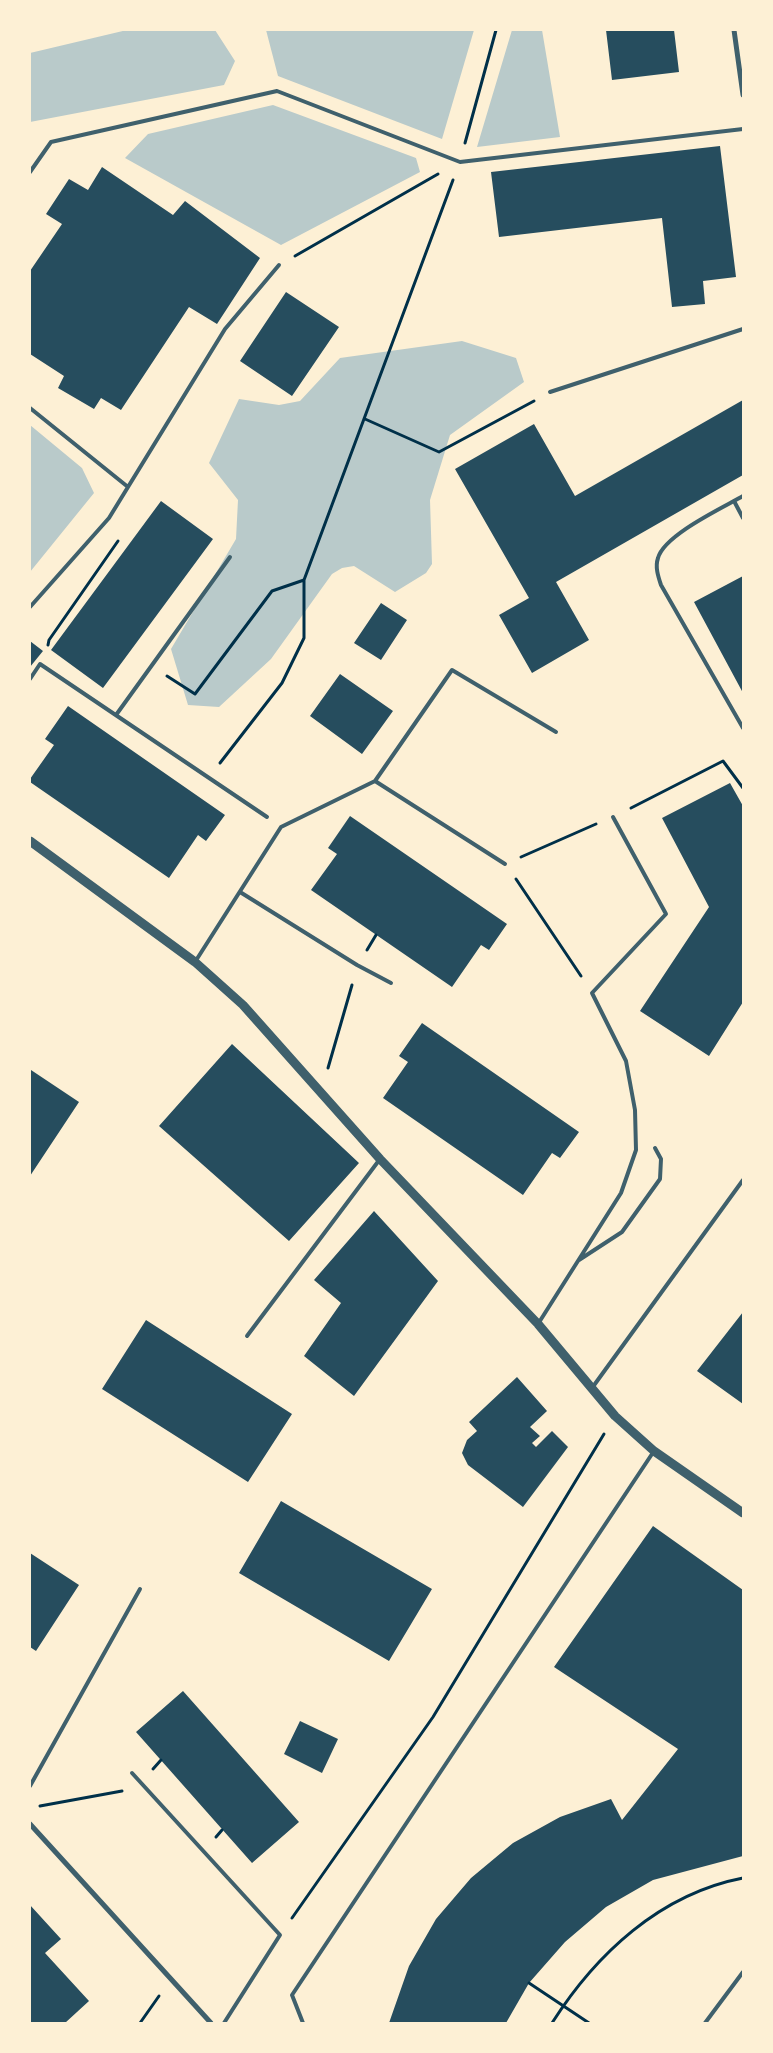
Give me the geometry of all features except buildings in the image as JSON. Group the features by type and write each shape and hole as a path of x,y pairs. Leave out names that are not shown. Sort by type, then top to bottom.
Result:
{"street":[{"path":"734,30 743,95"},
{"path":"30,841 195,962 243,1005 380,1159 538,1324 591,1390 615,1416 654,1451 743,1513"},
{"path":"30,1824 211,2023"}],"lane":[{"path":"30,172 51,142 277,91 460,162 743,129"},
{"path":"30,607 109,518 225,329 280,265"},
{"path":"550,392 743,329"},
{"path":"30,408 128,487"},
{"path":"743,496 674,536 664,546 657,558 657,572 661,585 743,728"},
{"path":"734,501 743,518"},
{"path":"116,715 230,557"},
{"path":"30,680 40,664 267,817"},
{"path":"195,962 281,827 375,781 452,670 556,732"},
{"path":"375,781 505,864"},
{"path":"538,1324 621,1193 636,1150 635,1110 626,1061 592,993 666,914 613,817"},
{"path":"240,892 357,965 391,983"},
{"path":"577,1261 622,1232 660,1179 661,1159 654,1148"},
{"path":"247,1336 380,1159"},
{"path":"591,1390 743,1180"},
{"path":"304,2023 292,1995 654,1451"},
{"path":"30,1786 140,1589"},
{"path":"132,1773 280,1935 224,2023"},
{"path":"705,2023 743,1972"}],"path":[{"path":"208,777 282,683 304,638 304,580 460,162 496,30"},
{"path":"280,265 460,162"},
{"path":"365,419 439,452 550,392"},
{"path":"40,664 47,651 49,640 122,535"},
{"path":"151,666 195,694 272,591 304,580"},
{"path":"592,993 505,864 613,817 724,761 743,788"},
{"path":"319,1089 332,1061 357,965 376,935"},
{"path":"280,1935 433,1717 615,1416"},
{"path":"39,1806 121,1792 141,1783"},
{"path":"552,2023 572,1992 596,1963 624,1937 655,1914 688,1896 724,1881 743,1878"},
{"path":"140,2023 171,1979"},
{"path":"529,1983 589,2023"}],"shaded area":[{"path":"127,30 215,30 235,61 224,85 30,122 30,53"},
{"path":"266,30 474,30 442,139 278,76"},
{"path":"512,30 542,30 560,137 477,147"},
{"path":"273,105 416,158 420,172 281,245 125,158 148,134"},
{"path":"462,341 516,358 524,382 450,435 430,500 432,564 426,573 395,592 354,566 342,568 332,574 271,659 219,707 188,705 171,649 236,539 238,500 209,463 239,399 279,405 300,401 340,358"},
{"path":"30,425 82,468 94,493 30,572"}]}
